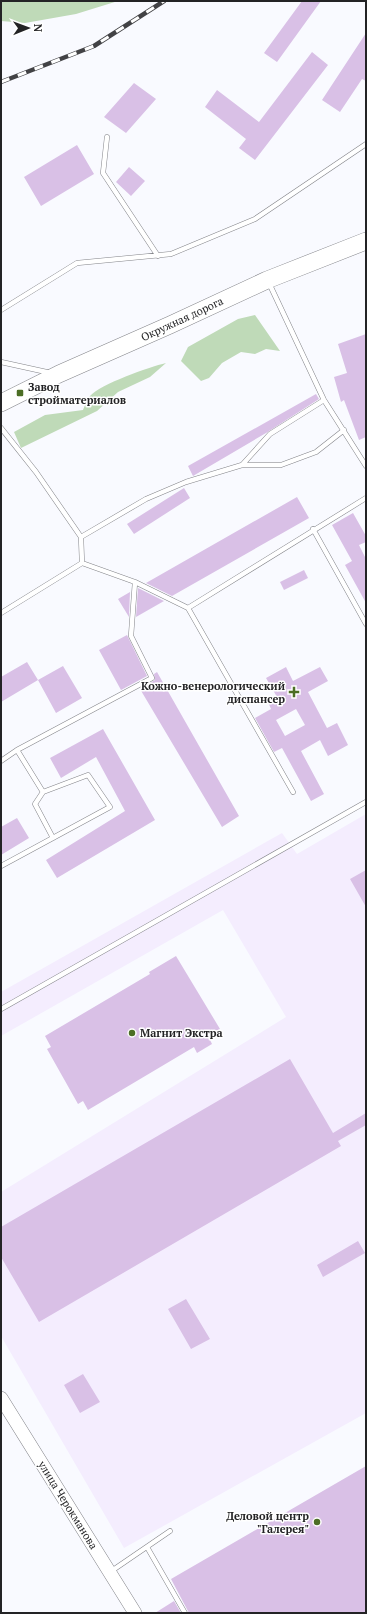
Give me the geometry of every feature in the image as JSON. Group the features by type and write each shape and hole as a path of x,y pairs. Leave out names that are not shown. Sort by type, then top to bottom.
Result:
{"highway":[{"name":"Окружная дорога","path":"1,403 59,374 267,280 366,241"}],"street":[{"name":"улица Черокманова","path":"1,1398 135,1613"}],"lane":[{"path":"107,137 103,173 158,256"},
{"path":"1,310 77,263 171,254 255,219 366,144"},
{"path":"267,280 324,400 366,466"},
{"path":"1,362 59,374"},
{"path":"242,465 270,434 324,400"},
{"path":"1,428 36,472 81,537 82,563"},
{"path":"81,537 146,500 186,482 242,465 281,464 316,452 344,430"},
{"path":"188,608 313,529 366,498"},
{"path":"313,529 366,624"},
{"path":"82,563 135,582 188,608 293,792"},
{"path":"1,613 82,563"},
{"path":"1,760 152,678 131,636 135,582"},
{"path":"18,750 43,792"},
{"path":"1,866 53,838 110,807 88,775 43,792 35,804 53,838"},
{"path":"1,1009 366,802"},
{"path":"110,1572 170,1531"},
{"path":"147,1547 185,1613"}],"shaded area":[{"path":"366,814 366,1413 124,1548 1,1336 1,1192 286,1017 223,910 1,1036 1,992 282,833 297,854"}],"green space":[{"path":"1,1 118,1 76,14 25,23 1,21"},
{"path":"255,315 280,351 266,349 255,354 241,352 222,363 209,378 201,381 181,361 188,347 238,319"},
{"path":"166,363 150,377 118,392 97,411 21,448 14,432 45,415 83,410 90,396 104,386 137,372"}],"building":[{"path":"302,1 321,1 277,62 264,53"},
{"path":"366,33 366,81 362,79 340,112 322,100"},
{"path":"312,52 328,65 255,160 239,148 246,139 205,107 217,90 259,122"},
{"path":"134,83 156,99 126,133 104,117"},
{"path":"77,145 94,174 41,206 24,177"},
{"path":"129,167 145,181 131,196 116,182"},
{"path":"366,334 366,437 359,440 344,400 341,402 334,377 347,373 338,344"},
{"path":"316,394 319,399 266,433 193,476 188,466"},
{"path":"184,488 190,498 134,534 127,524"},
{"path":"297,497 309,518 172,596 146,583"},
{"path":"353,513 366,536 366,542 359,545 366,559 366,603 345,565 352,561 332,525"},
{"path":"304,570 308,578 284,590 280,582"},
{"path":"138,588 164,601 136,617"},
{"path":"130,592 129,617 118,599"},
{"path":"127,635 147,676 121,690 99,650"},
{"path":"27,662 38,680 1,702 1,677"},
{"path":"63,666 82,698 56,713 38,680"},
{"path":"286,667 293,681 320,667 328,681 308,692 327,728 337,723 348,745 328,756 320,740 301,751 324,794 311,801 282,748 274,752 255,718 271,709 268,702 277,697 266,678","holes":["296,709 305,725 285,736 276,720"]},
{"path":"157,672 239,816 222,827 140,689 155,680 154,674"},
{"path":"103,729 155,820 57,878 46,860 125,811 96,757 61,778 50,758"},
{"path":"17,818 29,838 1,855 1,827"},
{"path":"366,870 366,907 350,879"},
{"name":"Магнит Экстра","path":"176,956 220,1029 208,1036 212,1044 197,1053 194,1047 88,1110 83,1101 78,1104 47,1049 51,1047 45,1036 150,974 149,972"},
{"path":"290,1059 333,1133 366,1113 366,1125 338,1141 341,1146 39,1322 1,1257 1,1227"},
{"path":"358,1241 365,1253 323,1277 317,1265"},
{"path":"186,1299 210,1339 191,1349 168,1309"},
{"path":"83,1374 100,1402 80,1413 64,1385"},
{"name":"Деловой центр \"Галерея\"","path":"366,1466 366,1613 189,1613 171,1579"},
{"path":"174,1601 181,1613 155,1613"}],"railway":[{"path":"1,82 94,46 164,1"}],"place":[{"name":"Завод стройматериалов","path":"20,393"},
{"name":"Кожно-венерологический диспансер","path":"294,692"},
{"name":"Магнит Экстра","path":"132,1033"},
{"name":"Деловой центр \"Галерея\"","path":"317,1522"}]}
